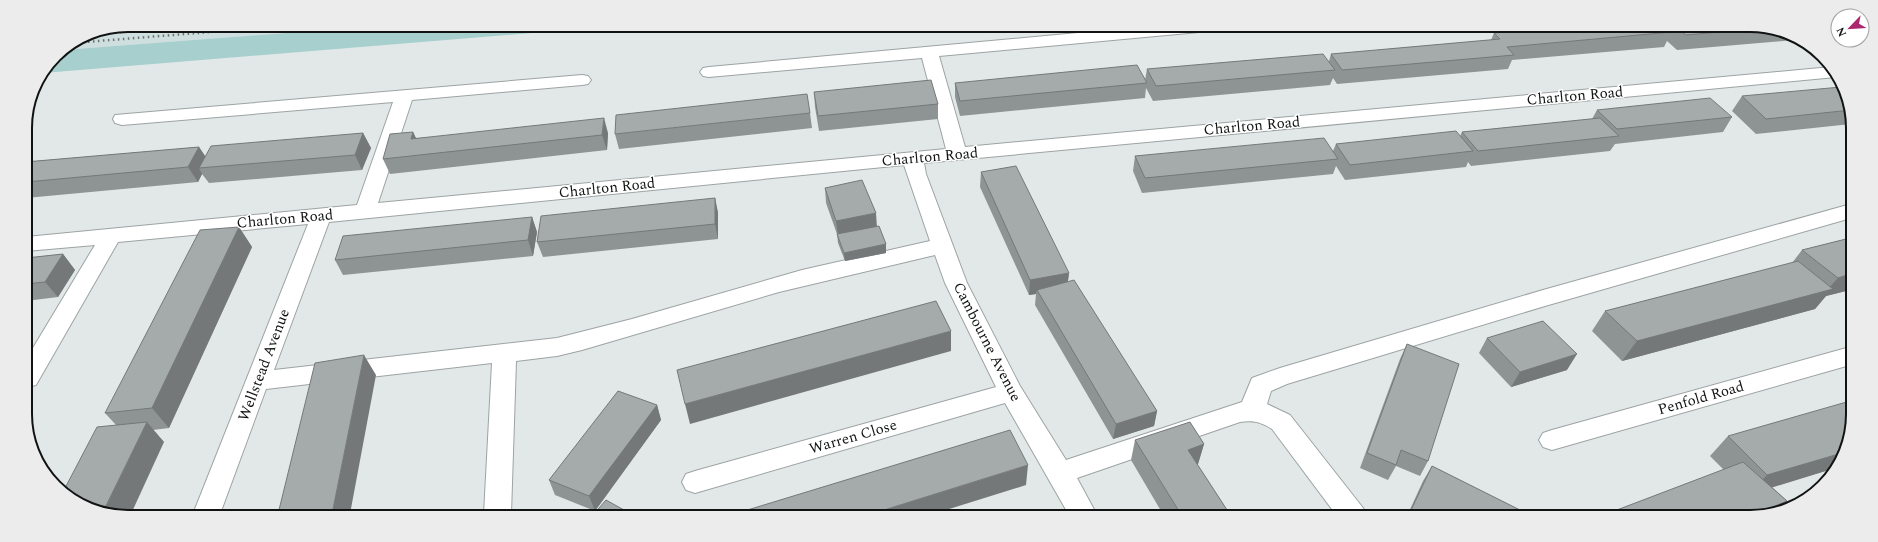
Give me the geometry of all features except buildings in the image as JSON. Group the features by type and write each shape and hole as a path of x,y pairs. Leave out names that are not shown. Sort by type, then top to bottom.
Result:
{"street":[{"path":"709,72 1145,32"},
{"path":"929,52 957,154"},
{"name":"Charlton Road","path":"32,243 913,158 1829,72"},
{"path":"122,119 582,80"},
{"path":"365,211 404,96"},
{"name":"Cambourne Avenue","path":"913,158 916,174 956,283 1011,392 1060,473 1080,510"},
{"path":"1254,410 1255,400 1261,385 1280,377 1543,298 1846,212"},
{"name":"Wellstead Avenue","path":"208,510 321,216"},
{"path":"32,370 111,236"},
{"path":"257,381 557,347 594,340 757,290 838,269 942,246"},
{"path":"498,510 504,353"},
{"name":"Penfold Road","path":"1552,440 1846,357"},
{"name":"Warren Close","path":"696,482 1011,392"},
{"path":"1060,473 1238,412 1254,410 1267,413 1281,422 1348,510"}],"shaded area":[{"path":"128,32 298,32 73,49 85,42 103,35"},
{"path":"298,32 544,32 49,72 60,60 73,49"}],"railway":[{"path":"85,42 210,32"}]}
